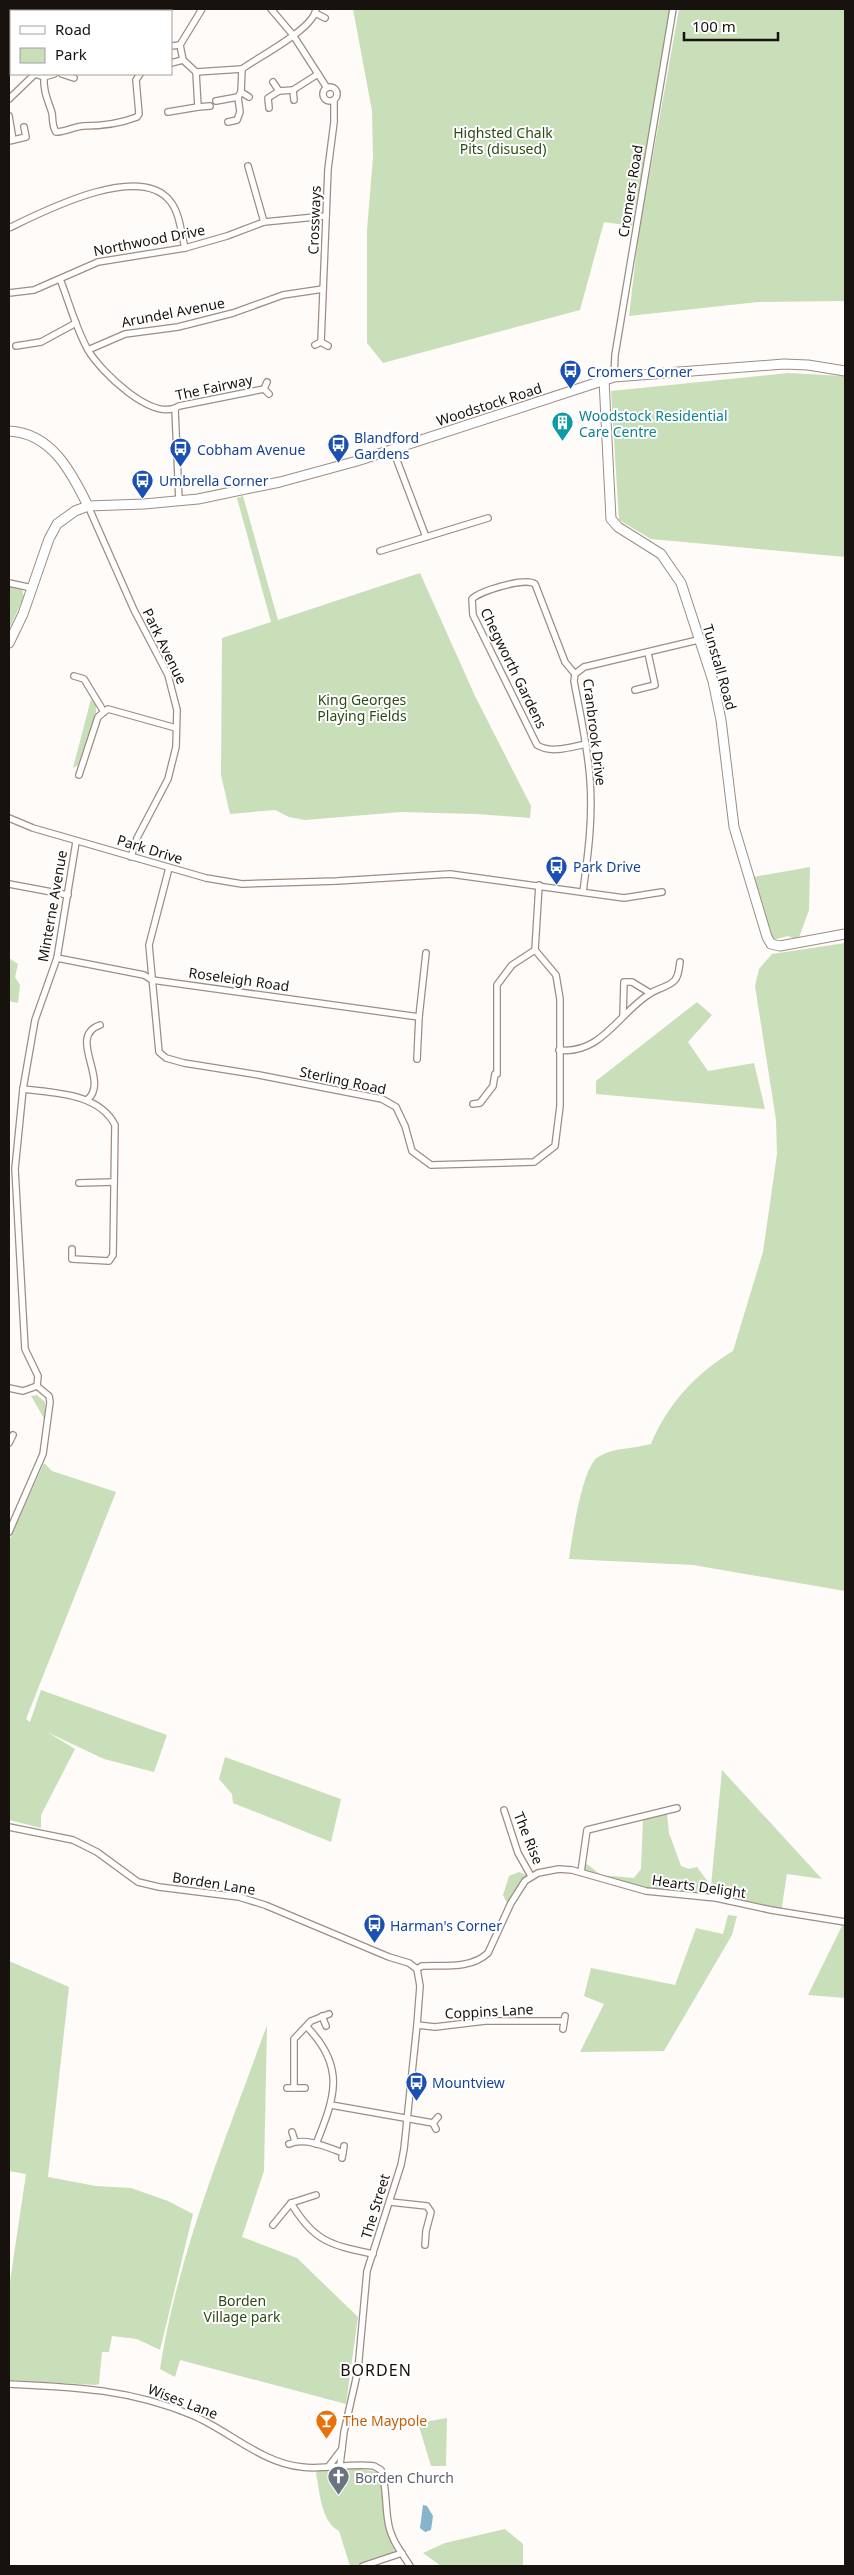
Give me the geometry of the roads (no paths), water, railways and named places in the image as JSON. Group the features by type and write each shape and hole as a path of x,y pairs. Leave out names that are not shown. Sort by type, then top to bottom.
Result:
{"street":[{"path":"198,107 196,72 183,60 180,45 202,9"},
{"path":"271,9 293,35 326,88"},
{"name":"Cromers Road","path":"614,377 616,355 673,9"},
{"path":"196,72 242,69 293,35 313,19 316,11 325,18"},
{"path":"172,46 180,45"},
{"path":"172,63 183,60"},
{"path":"228,122 237,120 239,116 242,69"},
{"path":"269,108 268,98 278,91 293,90 318,74"},
{"path":"9,99 34,75"},
{"path":"38,75 44,77 51,75"},
{"path":"65,75 74,78"},
{"path":"44,77 45,100 51,110 53,128 56,132 61,132 83,126 98,127 137,117 139,114 136,80 139,75"},
{"path":"273,82 278,91"},
{"path":"330,87 336,92 334,100 325,99 323,92 326,88 330,87"},
{"path":"293,90 294,100"},
{"path":"216,101 239,94 249,98"},
{"name":"Crossways","path":"328,346 318,344 334,100"},
{"path":"168,112 210,106"},
{"path":"9,116 11,140 26,137 24,127"},
{"path":"248,166 264,222"},
{"path":"9,228 73,198 105,190 142,186 153,187 171,202 176,212 185,248"},
{"name":"Northwood Drive","path":"9,293 34,290 98,262 185,248 227,236 264,222 326,216"},
{"name":"The Fairway","path":"60,279 88,350 101,366 143,403 154,407 174,409 179,406 264,389"},
{"name":"Arundel Avenue","path":"88,350 125,334 178,327 233,313 282,295 323,289"},
{"path":"16,346 41,342 76,323"},
{"name":"Woodstock Road","path":"88,506 179,501 217,496 273,483 393,450 614,377 784,364 808,365 845,371"},
{"name":"Tunstall Road","path":"604,380 611,519 618,527 650,545 669,563 681,583 713,682 721,720 737,842 767,937 771,944 780,946 845,934"},
{"path":"267,382 264,389 269,394"},
{"path":"174,409 179,501"},
{"path":"9,431 33,436 53,450 76,480 88,506 75,511 57,524 47,543 23,614 9,642"},
{"path":"393,450 426,537"},
{"name":"Park Avenue","path":"88,506 134,610 168,676 177,710 176,747 168,779 137,838 131,857"},
{"path":"380,551 488,518"},
{"name":"Chegworth Gardens","path":"575,674 565,662 535,584 531,581 519,582 472,599 473,615 537,744 542,748 555,749 586,744"},
{"path":"9,582 32,588"},
{"name":"Cranbrook Drive","path":"583,892 591,825 590,780 586,744 574,681 575,674 584,668 698,640"},
{"path":"635,690 655,685 648,653"},
{"path":"74,676 84,679 104,712"},
{"path":"79,775 94,726 98,717 104,712 112,710 176,728"},
{"name":"Park Drive","path":"9,818 76,842 102,847 206,878 242,884 327,882 450,874 624,898 662,892"},
{"name":"Minterne Avenue","path":"9,1532 44,1449 50,1402 49,1396 37,1386 38,1376 25,1349 15,1169 23,1089 35,1020 57,958 76,842"},
{"name":"Sterling Road","path":"170,868 150,937 159,1052 166,1058 382,1099 396,1107 405,1126 412,1151 422,1161 431,1165 523,1164 534,1162 547,1154 555,1146 560,1106 560,999 556,974 534,950"},
{"path":"9,884 68,895"},
{"path":"473,1104 480,1103 493,1086 495,1074 497,1074 497,984 512,965 534,950 539,885"},
{"path":"417,1059 419,1017 426,953"},
{"name":"Roseleigh Road","path":"57,958 144,975 152,980 419,1017"},
{"path":"559,1050 568,1051 594,1043 650,993 674,981 678,974 680,962"},
{"path":"624,1016 624,982 632,982 650,993"},
{"path":"87,1100 92,1095 94,1089 88,1049 88,1033 92,1028 100,1025"},
{"path":"23,1089 87,1100 102,1108 115,1125 112,1256 109,1261 72,1259 72,1249"},
{"path":"9,1148 17,1149"},
{"path":"79,1184 114,1182"},
{"path":"9,1388 23,1391 37,1386"},
{"path":"9,1444 13,1436"},
{"path":"580,1872 587,1830 677,1808"},
{"name":"The Rise","path":"504,1810 518,1852 530,1876"},
{"name":"Borden Lane","path":"9,1827 73,1840 97,1852 138,1882 159,1887 240,1897 265,1904 389,1957 410,1963 417,1969"},
{"name":"Hearts Delight","path":"530,1876 558,1869 580,1872 646,1891 716,1898 771,1910 845,1922"},
{"path":"417,1969 422,1966 468,1964 483,1958 488,1953 518,1891 530,1876"},
{"name":"The Street","path":"340,2465 344,2432 358,2370 367,2271 401,2166 417,2025 420,1986 417,1969"},
{"path":"305,2088 290,2088 294,2039 311,2021 329,2014"},
{"path":"322,2016 326,2026"},
{"name":"Coppins Lane","path":"417,2025 435,2027 485,2021 564,2018 563,2029"},
{"path":"307,2027 320,2040 332,2065 334,2080 331,2105 316,2144"},
{"path":"331,2105 407,2116 434,2126 438,2117"},
{"path":"292,2132 292,2142 316,2144 343,2156 344,2146"},
{"path":"273,2225 291,2203 316,2195"},
{"path":"390,2202 427,2206 431,2212 426,2231 425,2245"},
{"path":"291,2203 308,2228 322,2239 334,2246 374,2254"},
{"name":"Wises Lane","path":"9,2384 98,2388 161,2404 210,2423 271,2457 301,2467 366,2465 382,2470 388,2522 392,2537 402,2553"},
{"name":"The Street","path":"330,2466 342,2449"},
{"path":"363,2566 402,2553 410,2566"}],"water":[{"path":"423,2505 427,2506 433,2516 431,2530 425,2532 420,2528"}],"place":[{"name":"Cromers Corner","path":"571,390"},
{"name":"Woodstock Residential Care Centre","path":"563,442"},
{"name":"Blandford Gardens","path":"338,464"},
{"name":"Cobham Avenue","path":"181,468"},
{"name":"Umbrella Corner","path":"143,499"},
{"name":"Park Drive","path":"557,885"},
{"name":"Harman's Corner","path":"374,1944"},
{"name":"Mountview","path":"416,2101"},
{"name":"The Maypole","path":"327,2439"},
{"name":"Borden Church","path":"339,2496"}],"district":[{"name":"BORDEN","path":"376,2370"}],"park label":[{"name":"Highsted Chalk Pits (disused)","path":"503,140"},
{"name":"King Georges Playing Fields","path":"362,708"},
{"name":"Borden Village park","path":"242,2308"}]}
